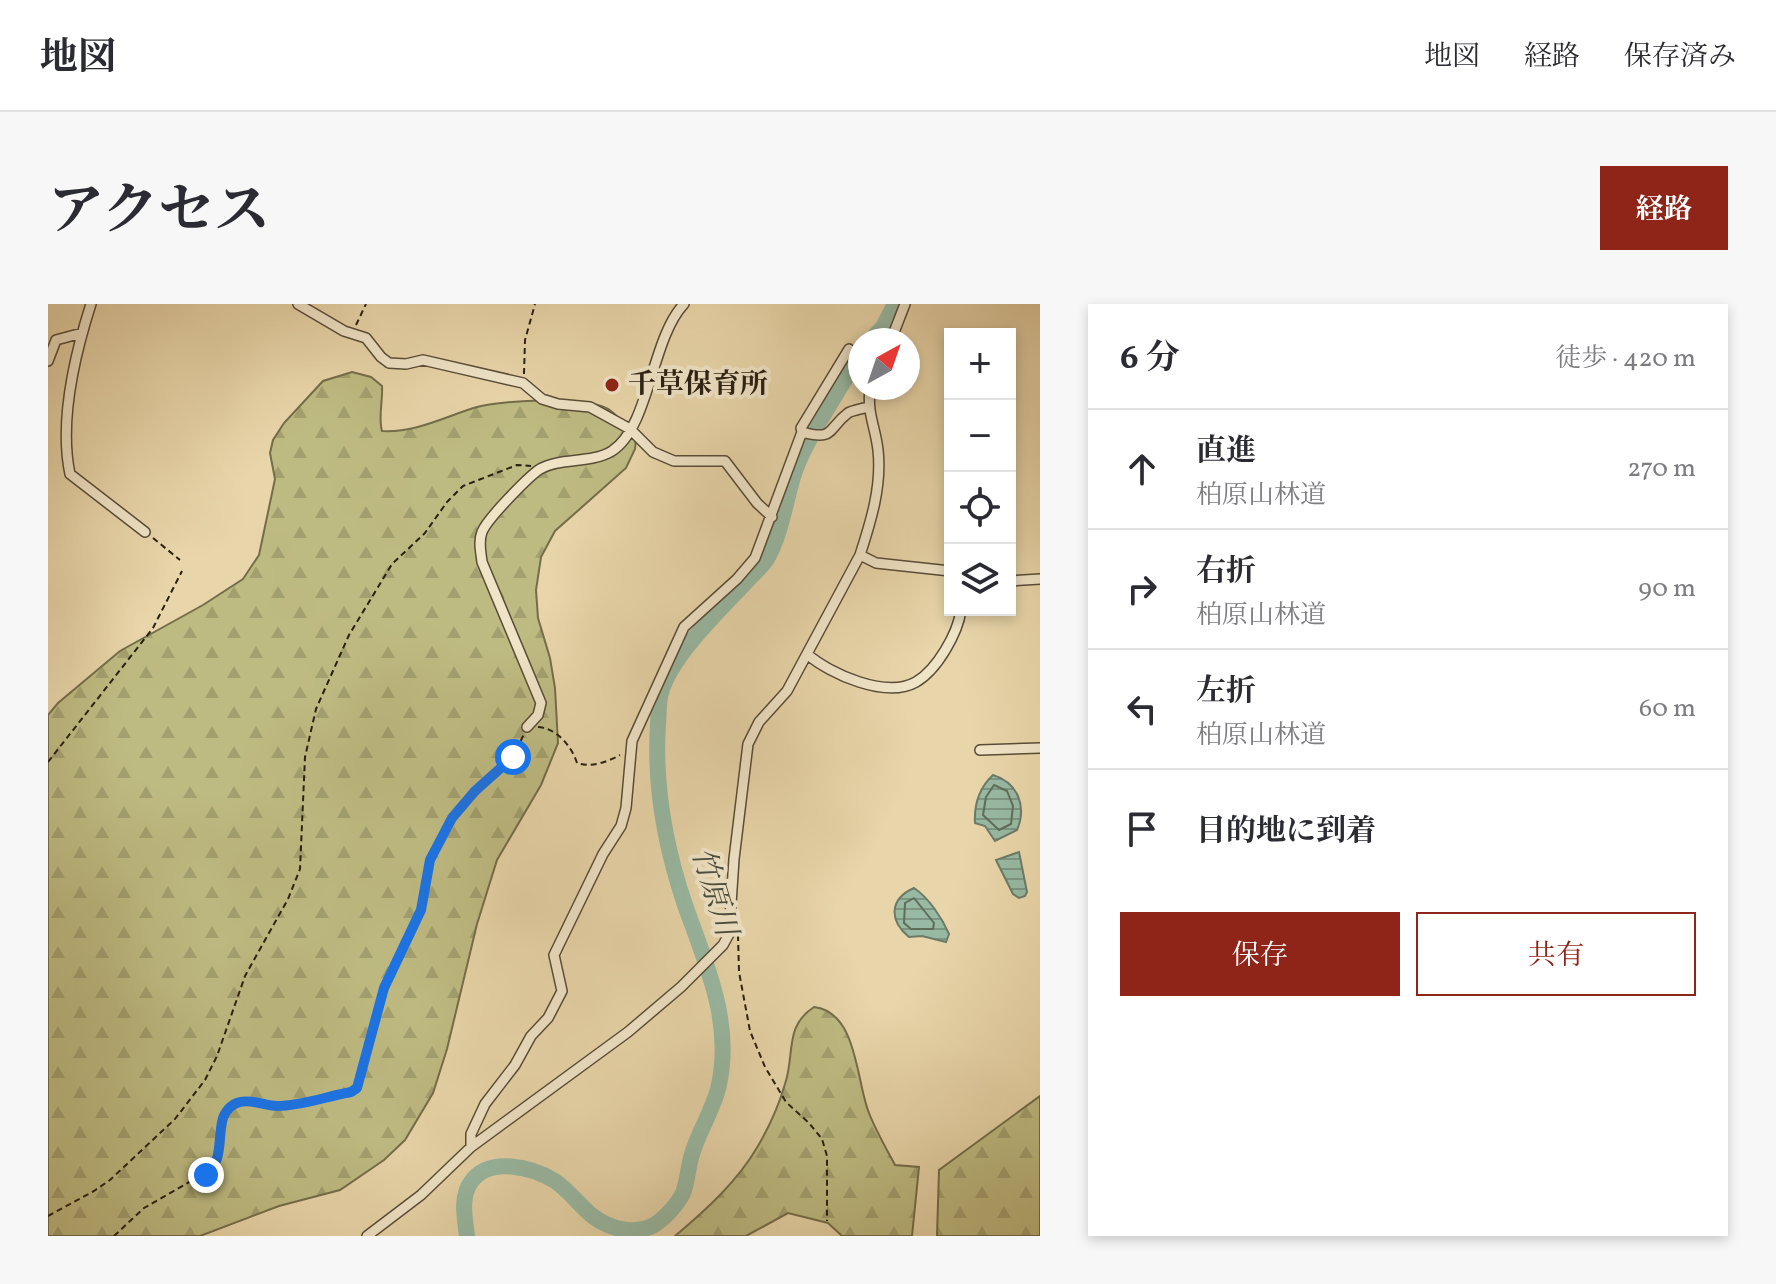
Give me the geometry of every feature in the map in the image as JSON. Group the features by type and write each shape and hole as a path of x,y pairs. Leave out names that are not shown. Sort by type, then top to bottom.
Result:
{"street":[{"path":"91,304 72,380 66,453 70,474 145,532"},
{"path":"298,304 344,331 366,338 389,363 406,364 423,360 523,383 542,399 590,407 630,429 644,446 674,461 725,461 757,503 772,517"},
{"path":"527,727 538,715 541,703 482,562 482,531 540,469 602,455 620,444 630,429 674,318 684,304"},
{"path":"896,328 905,304"},
{"path":"48,361 56,340 82,333"},
{"path":"471,1147 471,1134 485,1104 515,1065 531,1036 548,1018 562,991 554,955 603,854 621,826 626,808 632,741 684,627 737,579 755,558 803,433 801,428 848,351"},
{"path":"367,1236 421,1195 471,1147 598,1056 681,987 723,945 729,934 734,859 748,744 759,722 787,691 860,555 879,483 878,451 869,400"},
{"path":"803,433 819,436 835,429 849,412 868,407"},
{"path":"860,555 876,563 944,570"},
{"path":"1016,581 1040,579"},
{"path":"807,654 821,666 868,685 888,688 916,682 944,655 960,616"},
{"path":"980,750 1040,748"}],"path":[{"path":"352,333 366,304"},
{"path":"523,383 525,340 535,304"},
{"path":"48,1216 110,1180 175,1119 205,1080 217,1056 245,976 288,899 300,869 305,757 316,709 349,635 392,564 425,533 463,486 517,465 540,469"},
{"path":"145,532 180,560"},
{"path":"48,762 153,628 182,571"},
{"path":"114,1236 144,1208 214,1168 219,1155 223,1120 227,1109 237,1102 277,1106 351,1092 357,1088 384,988 421,910 430,860 452,818 475,791 513,757 527,727 545,727 568,744 577,763 582,765 611,760 632,749"},
{"path":"729,924 739,937 739,972 750,1031 765,1067 786,1102 822,1139 827,1156 827,1221"}],"green space":[{"path":"352,372 371,377 382,386 382,431 419,427 489,405 566,401 600,406 611,411 636,439 626,468 555,531 541,557 536,590 538,618 555,688 558,743 541,785 497,860 433,1093 405,1140 384,1160 340,1190 279,1206 200,1236 48,1236 48,715 120,651 243,579 259,555 275,479 270,453 273,440 284,423 323,381"},
{"path":"814,1007 828,1012 839,1021 847,1035 869,1113 895,1165 919,1167 912,1236 842,1236 828,1223 788,1213 746,1236 675,1236 731,1183 758,1146 783,1092 794,1032 798,1023"},
{"path":"1040,1096 1040,1236 937,1236 939,1170"}],"water":[{"path":"993,775 1014,790 1021,812 1017,830 995,841 985,826 975,823 978,797"},
{"path":"1019,852 1027,892 1019,898 1013,894 996,860"},
{"path":"914,888 943,921 949,934 946,942 922,936 909,937 902,931 895,917 896,904"}],"waterway":[{"name":"竹原川","path":"882,328 895,304"},
{"name":"竹原川","path":"467,1236 465,1194 471,1182 488,1169 511,1166 546,1176 562,1186 599,1220 624,1230 654,1225 670,1211 683,1193 693,1151 718,1089 723,1041 709,972 678,883 662,815 657,747 660,697 666,679 685,649 767,559 803,451 848,374"}],"place":[{"name":"千草保育所","path":"612,385"}],"route":[{"path":"206,1175 214,1168 219,1155 227,1109 237,1102 277,1106 351,1092 357,1088 384,988 421,910 430,860 452,818 475,791 513,757"}]}
